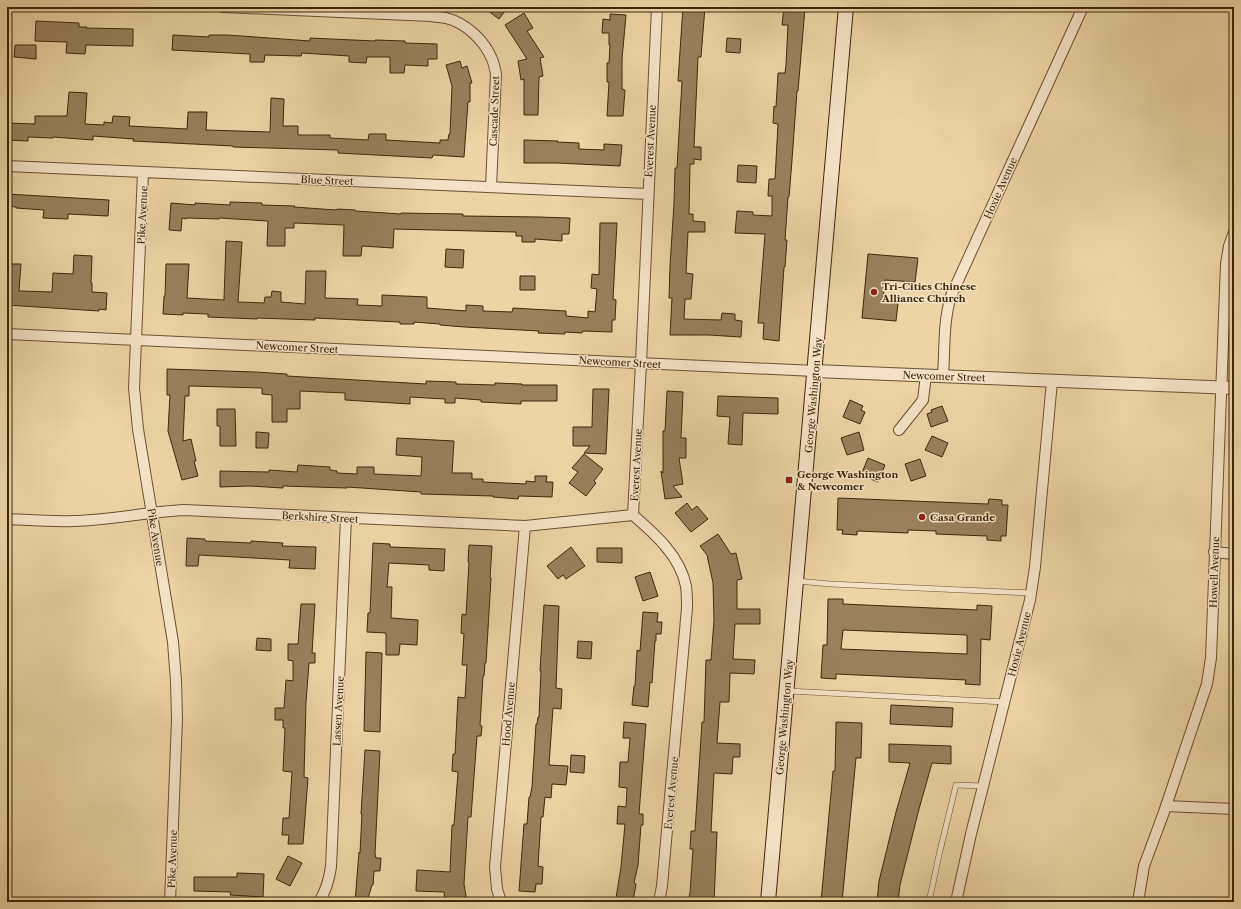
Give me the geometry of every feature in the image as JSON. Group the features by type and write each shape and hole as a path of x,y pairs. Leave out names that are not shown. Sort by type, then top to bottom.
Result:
{"main road":[{"name":"George Washington Way","path":"768,902 846,7"}],"street":[{"name":"Cascade Street","path":"223,7 430,16 446,18 462,25 474,34 484,46 492,58 496,74 491,187"},
{"name":"Everest Avenue","path":"657,7 633,515 647,527 672,554 680,568 686,586 687,608 662,886 659,902"},
{"name":"Hoxie Avenue","path":"943,375 947,309 951,296 1083,7"},
{"name":"Blue Street","path":"7,166 648,194"},
{"name":"Pike Avenue","path":"144,172 136,339 135,395 138,429 174,642 177,719 170,902"},
{"name":"Howell Avenue","path":"1138,902 1144,866 1207,684 1211,658 1227,254 1234,232"},
{"name":"Newcomer Street","path":"7,334 1234,388"},
{"path":"899,430 923,400 926,375"},
{"name":"Hoxie Avenue","path":"956,902 1031,593 1035,567 1052,381"},
{"name":"Berkshire Street","path":"7,520 73,522 152,512 184,510 525,526 633,515"},
{"name":"Lassen Avenue","path":"319,902 326,892 330,879 331,867 346,518"},
{"name":"Hood Avenue","path":"501,902 497,889 495,867 525,526"},
{"path":"1214,552 1234,554"},
{"path":"1166,806 1234,809"}],"lane":[{"path":"796,580 830,584 1031,593"},
{"path":"786,691 1005,702"},
{"path":"929,902 956,786 983,786"}],"building":[{"path":"483,7 508,7 499,19"},
{"path":"683,7 705,7 701,57 698,57 694,147 701,147 701,160 694,159 694,164 690,164 689,214 693,214 693,221 705,222 705,232 688,232 686,273 693,274 691,299 685,299 684,319 721,320 722,313 735,314 735,320 742,321 741,337 670,335 672,298 669,298 670,266 675,168 677,168 682,81 678,81"},
{"path":"784,7 805,8 788,197 785,240 787,240 779,341 763,339 764,323 758,323 765,234 735,233 737,211 753,212 753,215 772,216 772,196 768,196 769,179 775,179 778,124 773,123 774,106 776,107 778,73 785,73 786,65 788,25 782,25"},
{"path":"524,13 533,28 527,31 544,57 540,58 543,76 539,77 538,115 524,115 524,79 521,80 518,61 527,59 505,25"},
{"path":"610,14 626,15 622,59 622,89 625,90 623,116 607,116 609,82 607,82 607,63 609,63 610,45 609,33 602,33 603,19 610,20"},
{"path":"36,21 79,23 79,27 87,27 86,28 133,29 133,46 86,45 85,54 66,53 67,42 35,41"},
{"path":"173,35 209,37 209,35 228,35 310,41 310,38 405,41 405,43 437,44 437,59 428,59 428,66 405,65 404,73 390,73 390,57 367,57 366,63 349,62 349,56 302,53 301,56 265,55 264,62 250,62 250,54 172,50"},
{"path":"727,38 741,39 740,53 726,52"},
{"path":"15,45 36,45 36,59 14,57"},
{"path":"460,61 462,68 467,66 472,83 470,83 470,102 468,102 464,157 433,155 432,158 338,153 338,150 233,147 133,141 134,139 93,136 93,140 28,137 28,141 7,140 7,123 35,124 35,116 67,116 69,92 87,93 85,124 104,125 104,122 112,123 113,116 130,117 129,126 187,129 188,112 207,112 206,130 270,132 271,98 284,99 283,126 298,126 298,135 330,135 330,138 368,140 369,134 386,134 386,140 440,143 440,140 448,140 450,134 452,86 446,65"},
{"path":"524,140 579,143 579,149 604,150 604,144 622,145 620,166 524,163"},
{"path":"738,165 757,166 756,183 737,182"},
{"path":"7,194 109,200 108,216 68,214 68,219 43,218 44,210 7,206"},
{"path":"230,202 262,203 262,205 401,214 463,214 463,216 570,218 569,234 562,234 562,241 535,239 535,242 522,242 522,236 516,236 516,232 394,229 393,248 362,246 361,256 343,256 344,225 294,223 294,228 285,228 285,246 267,246 268,221 219,218 182,218 181,231 169,230 171,203 230,205"},
{"path":"600,223 617,223 613,299 616,300 615,320 612,320 612,332 583,331 582,333 565,332 565,334 538,333 539,331 465,327 414,322 414,324 400,324 400,322 315,318 315,320 257,319 208,317 208,314 163,314 166,264 189,264 187,298 224,300 226,241 242,242 238,302 264,303 265,297 271,297 272,291 281,292 281,302 305,304 306,271 326,271 325,298 358,299 357,305 382,306 382,295 427,297 427,308 466,311 466,305 483,306 483,311 512,312 513,308 566,311 566,316 588,318 588,311 595,312 597,289 591,288 592,274 599,275"},
{"path":"446,249 464,250 463,268 445,267"},
{"name":"Tri-Cities Chinese Alliance Church","path":"868,254 918,258 915,282 885,280 883,301 898,303 896,321 862,318"},
{"path":"74,255 92,256 92,292 107,293 106,310 99,309 99,311 7,305 7,264 21,264 19,291 52,292 53,273 73,274"},
{"path":"520,276 535,276 535,290 520,290"},
{"path":"167,369 255,372 287,374 287,376 426,384 426,381 456,382 456,384 495,385 495,383 557,385 557,401 521,401 521,404 481,402 481,400 455,398 455,403 445,403 445,399 410,397 410,404 345,400 345,393 300,391 300,409 287,409 287,422 272,422 272,395 262,394 262,388 189,386 189,396 185,396 183,441 191,439 198,476 182,480 168,431 170,395 167,395"},
{"path":"593,389 609,389 606,454 584,453 590,446 573,446 573,427 592,427"},
{"path":"667,391 683,392 681,438 686,438 686,458 679,458 683,484 673,486 682,497 665,499 661,471 663,473 663,431 665,431"},
{"path":"718,396 778,398 778,414 743,413 742,445 728,444 730,417 717,416"},
{"path":"850,400 863,406 861,410 865,412 860,424 843,417"},
{"path":"942,406 948,421 931,427 927,414 932,412 931,410"},
{"path":"217,409 235,409 236,446 220,446 220,426 217,426"},
{"path":"256,432 269,433 268,448 256,448"},
{"path":"859,432 864,450 847,455 841,438"},
{"path":"932,436 948,443 942,457 925,450"},
{"path":"397,438 454,441 452,473 472,473 472,479 483,479 483,482 526,484 526,481 535,482 535,476 547,476 546,482 553,482 552,497 519,496 518,499 493,496 421,494 421,492 347,487 220,487 220,471 269,472 269,470 297,472 298,465 330,467 330,470 337,471 337,473 357,474 357,467 374,467 374,474 421,476 422,457 396,455"},
{"path":"584,454 603,469 594,481 596,483 586,496 569,483 578,472 572,468"},
{"path":"868,458 885,465 878,482 861,475"},
{"path":"920,459 926,476 911,481 905,464"},
{"name":"Casa Grande","path":"838,498 988,504 989,499 1002,500 1002,505 1008,505 1006,536 1001,536 1001,541 987,540 987,536 936,534 936,531 908,530 908,533 857,531 857,535 842,534 843,530 837,530"},
{"path":"687,503 692,510 697,506 708,519 691,532 675,513"},
{"path":"718,534 731,554 736,553 742,579 737,580 737,609 760,609 760,624 735,624 733,659 755,660 754,674 730,673 729,702 720,702 717,743 740,744 740,757 733,757 732,774 714,773 711,832 717,832 714,902 688,902 693,849 690,849 691,831 695,831 702,722 704,722 706,660 711,660 714,620 713,583 707,555 700,546"},
{"path":"187,538 205,539 205,541 251,543 251,541 283,543 282,546 316,547 315,569 289,568 290,560 199,555 198,566 186,566"},
{"path":"373,543 390,544 390,547 445,549 444,571 429,570 429,565 389,563 387,587 392,587 391,618 418,620 417,645 400,644 399,655 386,655 386,633 367,632 368,613 370,613"},
{"path":"469,545 492,546 486,663 483,676 480,725 482,726 481,736 477,736 471,817 468,817 464,884 467,902 445,902 444,892 416,891 417,870 450,872 452,825 454,825 458,772 452,771 453,754 455,754 458,697 465,698 467,665 462,665 464,634 461,633 462,614 466,615"},
{"path":"571,547 585,566 566,579 563,575 558,579 547,566"},
{"path":"597,548 622,548 622,563 597,562"},
{"path":"650,572 658,596 643,601 635,577"},
{"path":"828,599 843,599 843,604 977,610 977,605 992,606 990,640 981,639 980,685 965,684 966,680 836,674 836,679 821,678 823,645 827,645","holes":["843,630 967,635 967,654 841,649"]},
{"path":"301,604 315,604 312,653 315,653 315,663 309,663 306,702 304,777 308,778 303,844 288,844 289,835 282,835 283,818 289,818 292,772 283,771 285,728 283,728 283,720 275,720 275,708 284,708 286,680 293,681 293,661 288,660 288,644 298,644"},
{"path":"544,605 559,606 556,688 562,689 561,709 553,708 549,765 568,766 566,785 552,784 551,798 545,797 543,817 541,817 538,866 543,867 542,884 536,884 535,892 519,891 524,824 527,824 529,797 532,787 536,724 539,717"},
{"path":"643,612 658,613 657,622 662,622 661,634 656,634 652,683 650,682 648,707 632,705 635,686 637,650 640,651"},
{"path":"257,638 271,639 271,651 256,650"},
{"path":"578,641 592,642 591,659 577,658"},
{"path":"366,652 382,653 380,732 364,731"},
{"path":"891,705 953,708 952,727 890,724"},
{"path":"624,722 646,724 639,814 643,814 643,825 641,825 638,865 634,883 636,884 633,901 616,898 621,867 625,824 617,824 618,806 626,807 627,788 619,787 620,762 628,762 630,738 623,738"},
{"path":"836,722 862,723 861,758 856,758 842,902 821,902 833,771 835,771"},
{"path":"889,744 951,746 951,764 932,763 900,885 898,902 877,902 879,881 910,763 889,762"},
{"path":"365,750 380,751 375,854 376,858 381,858 380,871 374,871 373,885 367,902 355,902 359,852 360,853"},
{"path":"571,755 585,756 584,773 570,772"},
{"path":"288,856 302,863 290,886 276,879"},
{"path":"237,873 264,874 263,897 230,895 231,892 194,891 194,877 237,877"}],"place":[{"name":"Tri-Cities Chinese Alliance Church","path":"874,292"},
{"name":"George Washington & Newcomer","path":"789,480"},
{"name":"Casa Grande","path":"922,517"}]}
